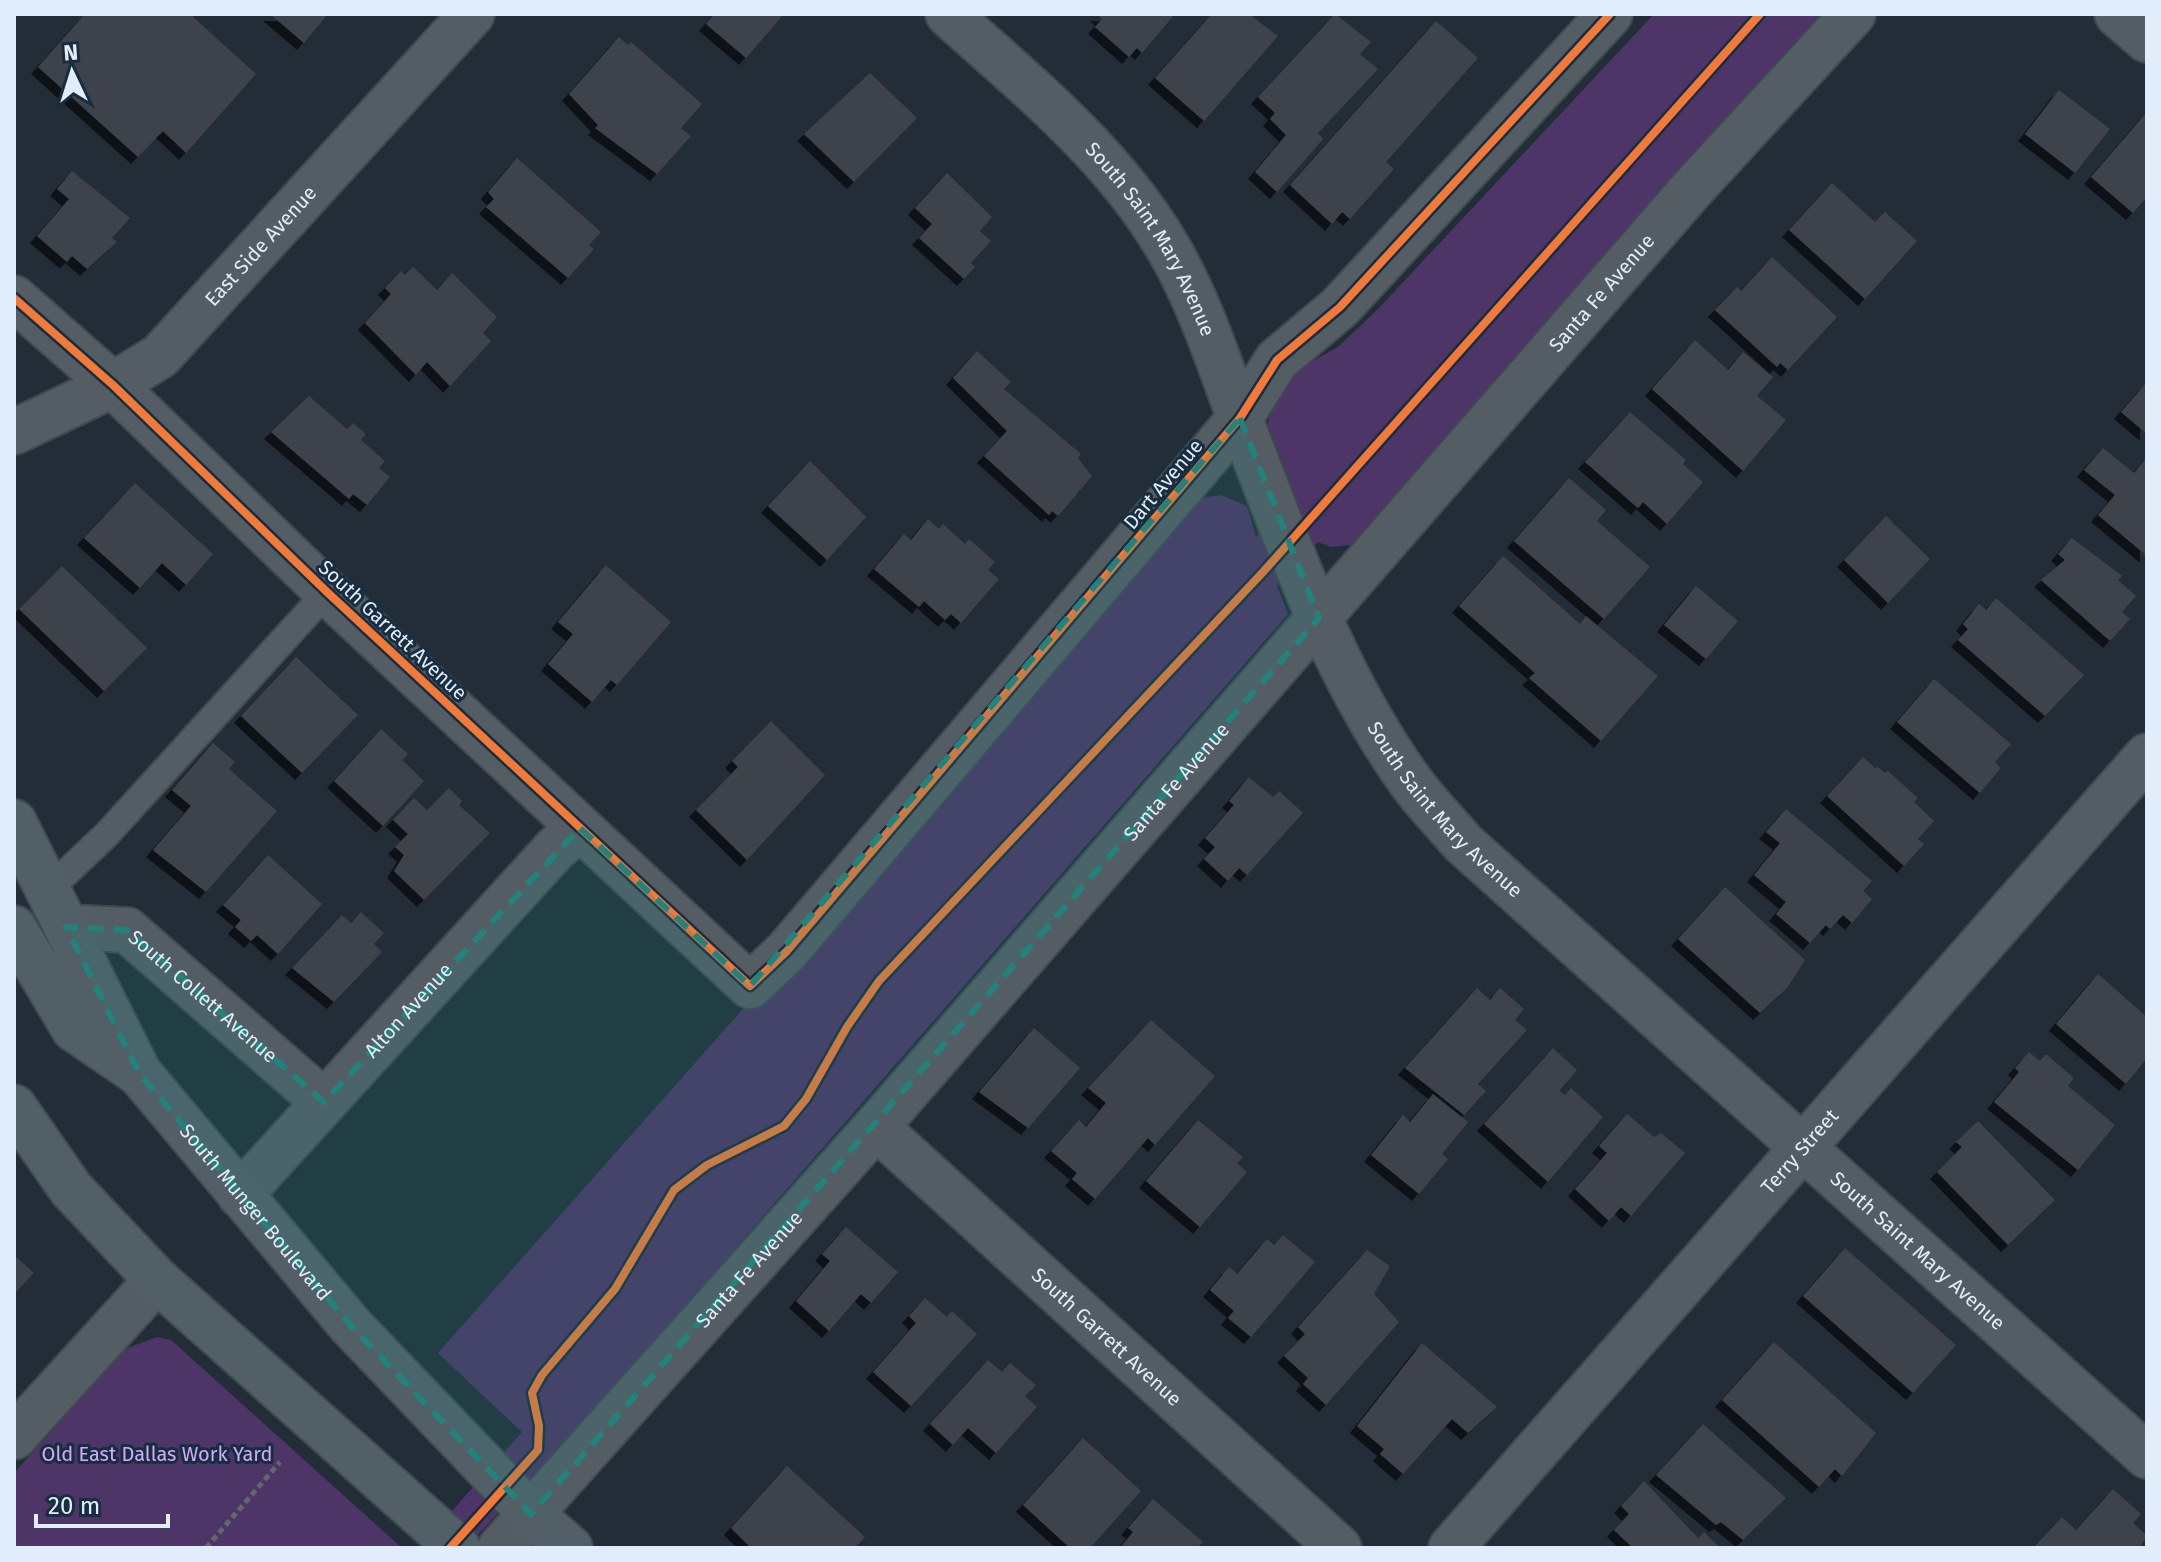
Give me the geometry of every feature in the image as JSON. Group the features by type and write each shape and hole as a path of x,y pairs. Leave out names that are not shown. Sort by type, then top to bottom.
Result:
{"main road":[{"name":"South Munger Boulevard","path":"14,822 139,1073 351,1326 531,1514 570,1548"},
{"path":"14,928 74,1029 139,1073"},
{"path":"14,1107 71,1189 157,1280 458,1548"}],"street":[{"name":"East Side Avenue","path":"14,432 113,385 160,356 472,14"},
{"name":"South Saint Mary Avenue","path":"948,14 1061,116 1122,180 1176,260 1218,352 1240,418 1319,618 1357,698 1409,780 1463,843 2147,1456"},
{"name":"Dart Avenue","path":"750,986 787,951 1240,418 1277,360 1340,307 1610,14"},
{"name":"Santa Fe Avenue","path":"500,1548 876,1127 1691,190 1853,14"},
{"path":"2117,14 2147,40"},
{"name":"South Garrett Avenue","path":"14,298 113,385 327,592 750,986"},
{"name":"Terry Street","path":"1451,1548 2147,756"},
{"name":"Alton Avenue","path":"240,1195 556,848 580,828"},
{"name":"South Collett Avenue","path":"57,908 127,930 324,1102"},
{"name":"South Garrett Avenue","path":"876,1127 1339,1548"},
{"path":"14,1437 157,1280"}],"lane":[{"path":"57,908 108,833 327,592"}],"path":[{"path":"206,1548 280,1462"}],"highlighted area":[{"path":"1240,418 1319,618 531,1514 351,1326 139,1073 66,927 127,930 324,1102 580,828 750,986"}],"green space":[{"path":"1654,14 1824,14 1358,544 1331,547 1318,542 1277,586 1288,614 616,1385 466,1548 419,1548 522,1432 438,1353 1195,499 1221,495 1247,506 1256,537 1293,495 1268,425 1272,393 1299,368 1338,347 1378,309"},
{"name":"Old East Dallas Work Yard","path":"157,1337 171,1340 402,1548 14,1548 14,1473 125,1349"}],"building":[{"path":"85,14 190,14 256,74 186,153 163,131 138,157 38,67"},
{"path":"270,14 328,14 304,43"},
{"path":"715,14 784,14 746,58 706,24"},
{"path":"1097,14 1175,14 1142,53 1137,48 1129,57 1095,27 1102,19"},
{"path":"1212,14 1249,14 1278,36 1204,121 1155,78"},
{"path":"1335,14 1371,42 1360,54 1378,69 1318,133 1323,139 1277,192 1255,172 1286,135 1270,119 1275,113 1258,97"},
{"path":"1436,21 1478,58 1386,162 1394,169 1350,219 1342,212 1332,224 1290,185"},
{"path":"619,37 628,45 631,42 702,104 681,128 691,136 657,174 595,128 598,125 569,94"},
{"path":"870,73 917,118 854,182 804,134"},
{"path":"2059,90 2110,129 2075,173 2025,134"},
{"path":"2147,112 2147,197 2133,213 2091,177"},
{"path":"517,158 601,232 589,245 594,249 568,278 486,207 494,199 488,192"},
{"path":"72,171 130,218 112,238 117,242 87,269 72,256 67,262 37,236 69,199 57,189"},
{"path":"947,173 992,217 980,231 991,241 971,263 975,267 964,279 919,238 932,224 915,208"},
{"path":"1832,183 1875,222 1885,212 1917,241 1865,299 1789,230"},
{"path":"1772,257 1837,317 1788,370 1780,363 1777,367 1715,310 1737,287 1741,291"},
{"path":"413,267 437,290 452,273 497,317 483,333 491,341 450,386 427,362 416,375 365,323 391,294 385,288 401,271 405,275"},
{"path":"1695,340 1728,370 1743,352 1773,377 1757,396 1786,420 1743,471 1652,389"},
{"path":"977,351 1011,382 1004,389 1081,454 1078,458 1092,476 1058,516 1052,511 1049,515 984,456 1007,431 953,378"},
{"path":"2147,382 2147,434 2121,412"},
{"path":"309,396 347,429 353,423 366,434 361,440 385,461 379,468 390,477 367,505 353,494 349,499 271,432"},
{"path":"1630,412 1686,460 1683,464 1703,482 1667,524 1643,502 1638,508 1585,462"},
{"path":"2103,448 2134,473 2145,460 2147,462 2147,556 2098,515 2115,495 2084,470"},
{"path":"810,461 866,517 827,560 768,506"},
{"path":"1569,478 1606,510 1597,521 1650,567 1604,619 1514,541"},
{"path":"135,483 213,554 186,585 162,563 140,588 84,538"},
{"path":"1886,516 1930,559 1888,603 1844,560"},
{"path":"928,519 939,529 943,524 965,544 969,539 995,562 988,570 999,579 961,623 951,614 945,620 924,601 919,607 874,569 904,534 911,540"},
{"path":"2072,538 2122,576 2118,580 2136,596 2122,612 2130,619 2110,641 2041,580 2065,560 2058,554"},
{"path":"1503,556 1580,624 1586,616 1658,676 1601,741 1529,678 1535,673 1459,606"},
{"path":"606,565 671,622 617,685 611,680 592,702 548,664 573,634 558,622"},
{"path":"62,566 147,648 104,691 19,609"},
{"path":"1696,586 1738,621 1706,659 1664,625"},
{"path":"1996,598 2084,675 2045,716 1958,640 1968,629 1963,624 1979,604 1986,610"},
{"path":"296,657 358,715 302,773 241,716"},
{"path":"1934,679 2011,744 1995,762 2001,768 1980,793 1897,722"},
{"path":"771,721 825,775 747,860 696,810 738,767 732,761"},
{"path":"381,729 408,754 402,760 424,781 383,826 334,781"},
{"path":"213,743 235,762 229,769 277,811 206,892 153,850 191,806 172,790"},
{"path":"1863,757 1876,769 1877,766 1885,773 1888,771 1918,798 1914,802 1934,821 1918,839 1924,844 1904,866 1827,796"},
{"path":"1249,777 1273,797 1279,791 1303,813 1247,875 1239,868 1228,881 1204,859 1215,847 1205,838 1234,805 1229,801"},
{"path":"449,788 462,801 459,805 490,833 424,900 394,871 404,855 395,847 408,834 393,820 414,798 427,810"},
{"path":"1786,809 1872,881 1863,891 1872,899 1852,923 1843,915 1830,929 1826,925 1810,943 1776,914 1786,902 1754,875 1780,843 1766,832"},
{"path":"268,855 322,904 278,954 257,935 251,941 235,927 241,920 223,905"},
{"path":"1725,887 1805,960 1787,988 1760,1013 1678,939"},
{"path":"361,912 384,933 374,944 382,952 334,1002 292,968 342,915 351,923"},
{"path":"2098,974 2147,1017 2147,1058 2126,1084 2056,1024"},
{"path":"1477,988 1490,1000 1500,988 1524,1009 1515,1020 1527,1030 1478,1084 1486,1091 1464,1115 1405,1068"},
{"path":"1151,1020 1215,1076 1155,1145 1148,1138 1095,1199 1072,1179 1077,1173 1051,1151 1079,1120 1086,1127 1106,1103 1088,1088"},
{"path":"1034,1028 1080,1068 1028,1128 979,1092"},
{"path":"1553,1048 1577,1070 1559,1091 1565,1095 1571,1088 1603,1117 1548,1182 1484,1124"},
{"path":"2029,1052 2040,1061 2046,1054 2074,1078 2068,1086 2115,1125 2078,1170 1994,1102 2019,1072 2015,1068"},
{"path":"1433,1094 1468,1122 1442,1154 1448,1159 1419,1194 1371,1155 1403,1115 1410,1122"},
{"path":"1627,1114 1654,1137 1661,1133 1685,1153 1631,1216 1621,1207 1609,1221 1575,1189 1607,1153 1599,1146"},
{"path":"1198,1120 1243,1157 1237,1163 1247,1172 1200,1227 1146,1181"},
{"path":"1978,1121 2055,1200 2008,1245 1937,1172 1962,1147 1956,1142"},
{"path":"846,1227 898,1272 871,1303 861,1294 829,1331 796,1301 830,1261 822,1254"},
{"path":"1283,1235 1315,1262 1251,1337 1228,1318 1234,1311 1210,1290 1229,1267 1237,1274 1267,1239 1274,1245"},
{"path":"1845,1248 1956,1345 1913,1393 1803,1296"},
{"path":"1367,1250 1390,1266 1374,1294 1399,1322 1326,1405 1303,1384 1308,1378 1284,1356 1305,1334 1298,1327"},
{"path":"14,1255 34,1273 14,1294"},
{"path":"925,1298 947,1317 952,1311 977,1334 911,1406 873,1372 916,1323 909,1316"},
{"path":"1774,1342 1876,1433 1842,1476 1835,1469 1819,1487 1722,1400"},
{"path":"1422,1343 1497,1407 1468,1433 1452,1419 1403,1474 1380,1454 1384,1449 1357,1426"},
{"path":"988,1360 1002,1372 1010,1363 1036,1385 1025,1396 1037,1407 996,1453 968,1428 953,1445 930,1424"},
{"path":"1703,1424 1786,1498 1743,1540 1721,1522 1716,1525 1656,1475"},
{"path":"1083,1438 1141,1491 1090,1548 1070,1548 1023,1505"},
{"path":"787,1466 865,1537 855,1548 751,1548 731,1528"},
{"path":"1644,1481 1698,1538 1704,1532 1720,1548 1633,1548 1614,1530 1629,1514 1621,1506"},
{"path":"2113,1489 2141,1514 2133,1523 2147,1536 2139,1548 2033,1548 2062,1517 2076,1530"},
{"path":"1153,1499 1203,1542 1197,1548 1120,1548 1133,1532 1128,1528"}],"cycle path":[{"path":"14,298 113,385 327,592 750,986 787,951 1240,418 1277,360 1340,307 1610,14"},
{"path":"450,1548 538,1450 539,1426 532,1393 542,1375 615,1289 674,1190 707,1165 784,1126 806,1099 847,1027 879,981 1263,572 1760,14"}]}
